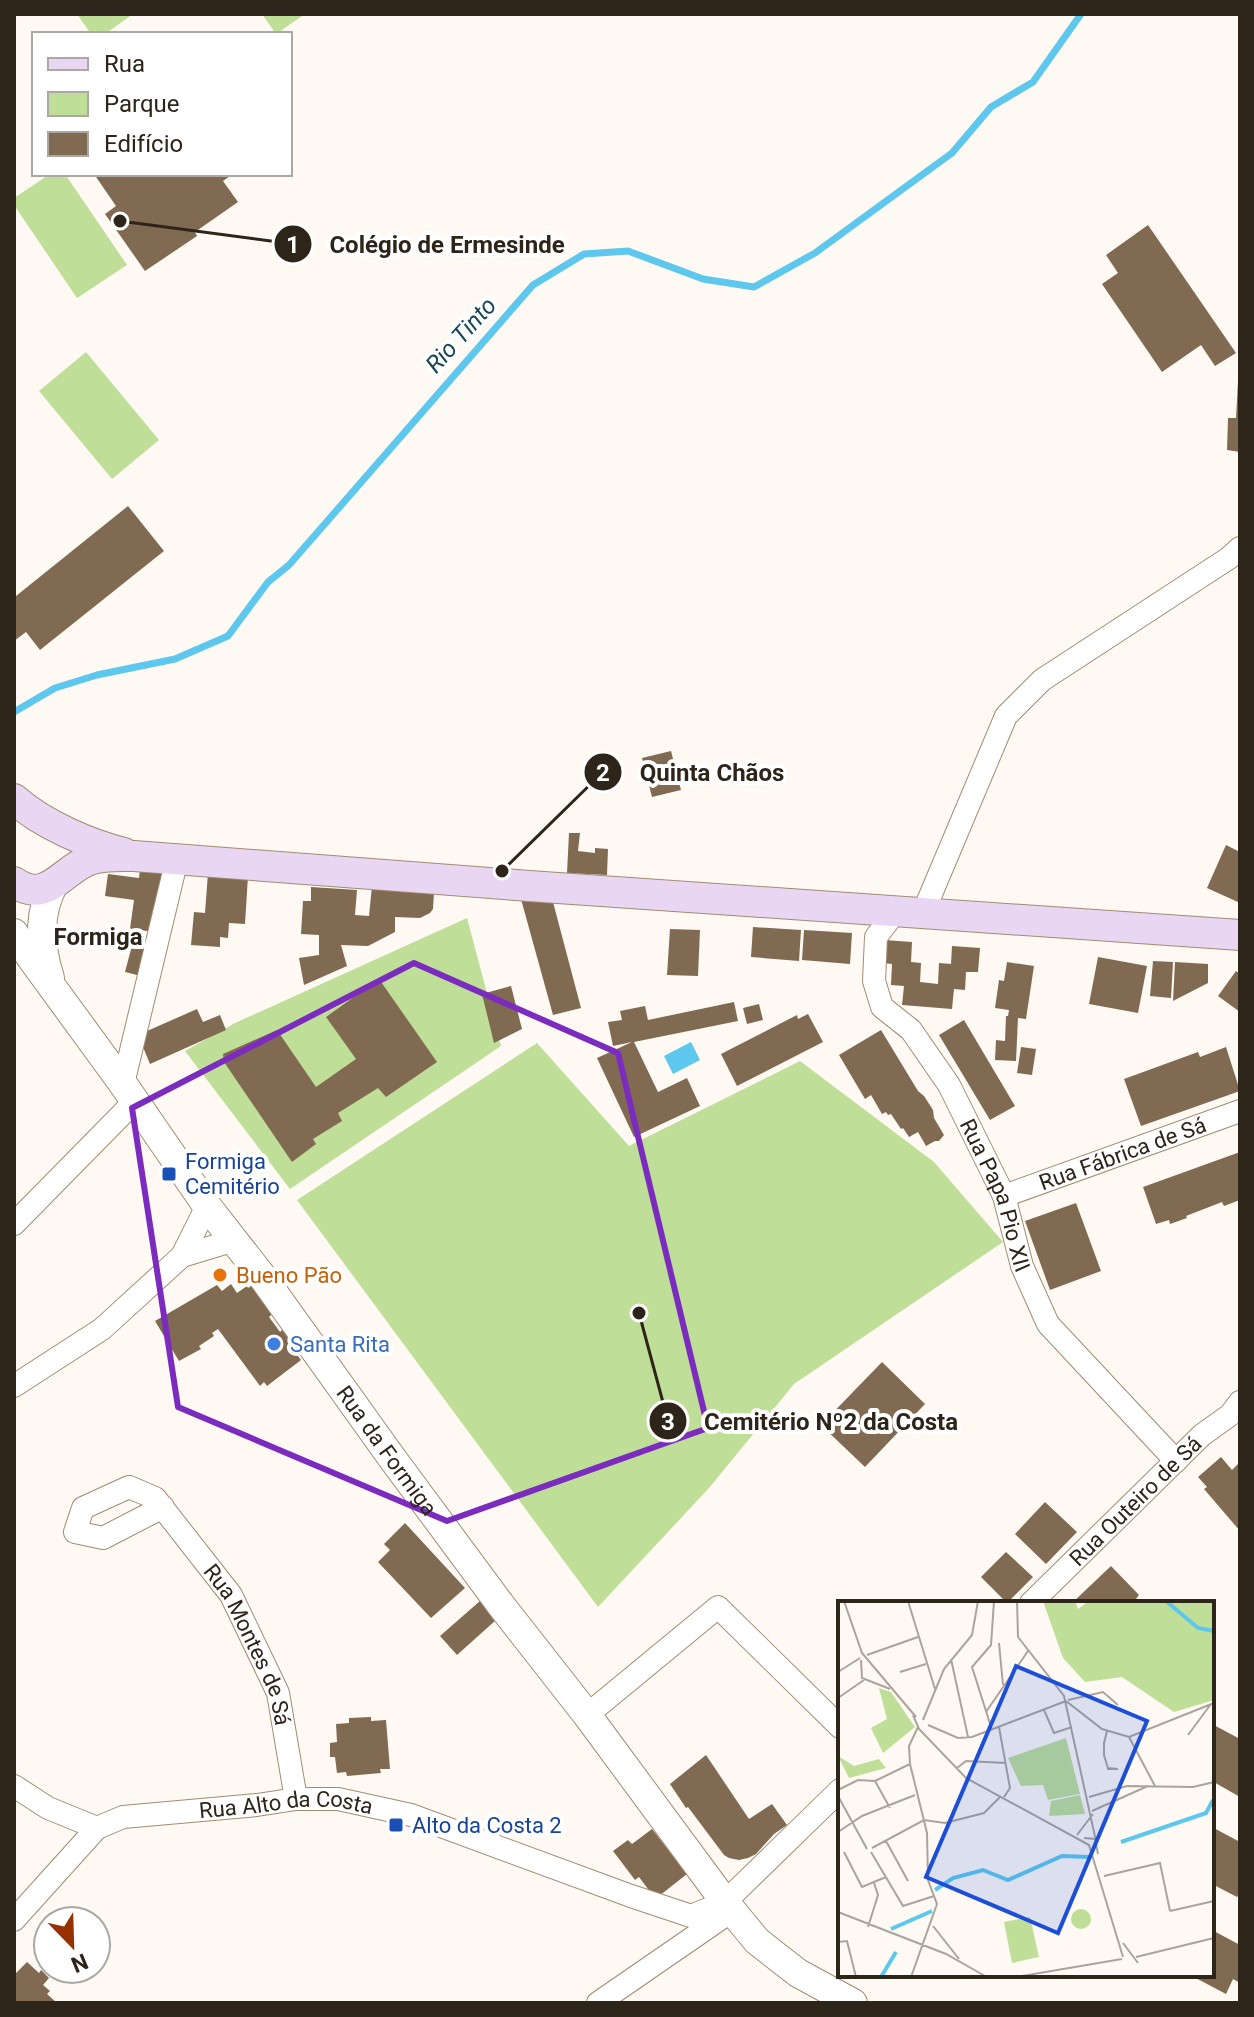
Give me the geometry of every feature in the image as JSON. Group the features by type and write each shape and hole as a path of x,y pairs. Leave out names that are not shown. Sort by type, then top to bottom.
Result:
{"main road":[{"path":"14,799 63,833 71,855 69,866 59,880"},
{"path":"14,828 32,820 49,823 110,850 134,856"},
{"path":"14,882 32,890 43,889 92,859 134,856 1240,935"}],"street":[{"name":"Rua Papa Pio XII","path":"1176,1461 1048,1324 1022,1266 1004,1196 949,1085 911,1030 882,1007 874,981 876,937 910,912 1006,716 1042,680 1240,548"},
{"path":"14,1224 129,1092 177,859"},
{"name":"Rua da Formiga","path":"57,993 43,950 42,927 47,897 59,880"},
{"name":"Rua da Formiga","path":"14,933 207,1206 235,1240 392,1458 729,1906 757,1941 798,1973 853,2003"},
{"name":"Rua Fábrica de Sá","path":"1004,1196 1240,1111"},
{"path":"14,1386 102,1329 182,1256 207,1206"},
{"path":"182,1256 235,1240"},
{"name":"Rua Outeiro de Sá","path":"1033,1601 1202,1435 1237,1415"},
{"name":"Rua Montes de Sá","path":"163,1507 231,1595 278,1693 296,1799"},
{"path":"587,1715 718,1607 838,1725"},
{"path":"14,1786 48,1808 97,1828 14,1920"},
{"path":"598,2003 729,1906 838,1792"},
{"name":"Rua Alto da Costa","path":"97,1828 123,1817 296,1799 338,1799 411,1815 691,1916 729,1906"}],"highlighted area":[{"path":"414,963 618,1053 708,1428 447,1521 178,1407 132,1108"}],"green space":[{"path":"77,14 133,14 108,32 90,32"},
{"path":"262,14 305,14 279,32 275,32"},
{"path":"47,176 66,176 127,265 77,298 14,205 14,198"},
{"path":"86,352 159,440 112,479 39,391"},
{"path":"467,918 501,1046 290,1189 185,1051 235,1023"},
{"path":"537,1043 629,1146 800,1061 934,1162 1003,1242 794,1384 709,1488 598,1607 297,1200"}],"water":[{"path":"691,1042 700,1060 673,1074 664,1056"}],"building":[{"path":"95,176 230,176 223,181 238,202 195,232 197,236 145,271 105,214 116,206"},
{"path":"1148,225 1236,353 1215,366 1201,345 1162,372 1102,284 1118,273 1106,255"},
{"path":"1238,381 1240,452 1227,450 1228,418 1236,418"},
{"path":"128,506 164,551 40,650 26,632 14,641 14,593 16,596"},
{"path":"671,751 681,790 652,797 642,758"},
{"path":"569,833 580,833 578,851 595,853 595,848 608,849 607,875 567,873"},
{"path":"1226,845 1240,852 1240,903 1207,888"},
{"path":"140,869 163,872 156,932 130,929 134,900 105,896 108,874 139,878"},
{"path":"208,873 248,876 245,924 229,923 228,938 220,937 220,947 191,945 194,912 205,913"},
{"path":"372,886 434,892 433,909 420,918 395,917 395,932 368,946 341,945 347,966 304,985 299,958 319,955 319,935 301,934 303,901 311,901 311,887 357,890 355,915 369,916"},
{"path":"521,899 553,902 581,1008 553,1015"},
{"path":"753,927 801,930 799,961 751,957"},
{"path":"670,929 700,930 698,976 667,975"},
{"path":"804,930 852,933 850,964 802,960"},
{"path":"134,938 150,941 141,976 125,972"},
{"path":"884,940 912,942 911,962 921,963 920,982 938,984 939,963 951,964 952,946 980,948 978,972 966,972 965,990 954,989 952,1009 902,1005 904,986 891,985 892,964 883,963"},
{"path":"1098,957 1147,966 1138,1013 1089,1004"},
{"path":"1153,961 1173,962 1171,998 1150,996"},
{"path":"1007,962 1034,966 1026,1019 1018,1018 1016,1061 995,1060 996,1040 1005,1041 1009,1010 995,1008 999,980 1004,981"},
{"path":"1175,962 1208,964 1208,983 1173,1001"},
{"path":"1236,971 1240,974 1240,1012 1218,996"},
{"path":"379,979 437,1062 386,1097 378,1088 338,1113 342,1121 313,1139 316,1144 292,1162 224,1062 223,1054 277,1030 316,1087 356,1059 326,1017"},
{"path":"511,986 522,1029 494,1043 482,994"},
{"path":"734,1002 738,1021 634,1042 658,1092 687,1078 700,1106 634,1137 597,1058 632,1042 613,1046 608,1022 622,1020 620,1011 645,1006 648,1020"},
{"path":"759,1004 763,1020 747,1024 743,1008"},
{"path":"197,1009 203,1022 220,1015 226,1030 150,1064 138,1035"},
{"path":"808,1014 823,1042 737,1086 721,1054 797,1015 798,1019"},
{"path":"964,1020 1015,1106 990,1120 939,1035"},
{"path":"881,1030 933,1110 944,1135 939,1141 926,1146 918,1132 909,1137 891,1114 882,1114 871,1095 865,1099 839,1055"},
{"path":"1021,1047 1036,1049 1032,1075 1017,1073"},
{"path":"1226,1047 1240,1091 1141,1126 1124,1079 1198,1052 1200,1057"},
{"path":"1240,1152 1240,1200 1224,1206 1222,1202 1170,1224 1169,1220 1156,1224 1143,1187"},
{"path":"1076,1203 1101,1271 1050,1290 1025,1221"},
{"path":"231,1284 237,1293 251,1286 272,1314 269,1317 280,1332 283,1329 298,1350 295,1352 301,1360 267,1386 264,1382 260,1386 218,1329 212,1333 214,1336 199,1346 201,1349 179,1361 155,1321 217,1285 222,1291"},
{"path":"882,1362 925,1404 865,1467 821,1425"},
{"path":"1221,1457 1232,1470 1240,1462 1240,1531 1204,1489 1207,1487 1198,1477"},
{"path":"1045,1502 1077,1532 1046,1564 1015,1534"},
{"path":"405,1523 465,1588 431,1618 378,1562 390,1550 384,1544"},
{"path":"1006,1552 1033,1577 1009,1601 1005,1601 981,1577"},
{"path":"1111,1566 1139,1595 1138,1601 1074,1601"},
{"path":"480,1601 496,1620 457,1655 440,1636"},
{"path":"371,1717 371,1721 386,1720 390,1769 380,1769 381,1773 347,1776 346,1772 337,1773 335,1757 330,1757 330,1743 337,1742 336,1724 349,1723 349,1718"},
{"path":"1214,1725 1240,1739 1240,1797 1214,1782"},
{"path":"706,1755 749,1819 772,1804 787,1825 748,1858 739,1860 724,1855 670,1784"},
{"path":"1214,1828 1240,1842 1240,1893 1237,1897 1214,1885"},
{"path":"652,1829 687,1874 659,1896 651,1893 639,1877 635,1880 613,1851 628,1840 632,1844"},
{"path":"1214,1931 1240,1945 1240,1983 1233,1979 1226,1994 1194,1977 1214,1977"},
{"path":"27,1962 32,1967 32,1985 43,1985 57,2003 14,2003 14,1975"}],"waterway":[{"name":"Rio Tinto","path":"14,712 55,688 97,675 175,659 228,636 268,582 289,565 533,285 584,254 628,251 703,279 754,287 815,253 952,153 991,107 1033,82 1081,14"}],"place":[{"name":"Colégio de Ermesinde","path":"120,221"},
{"name":"Quinta Chãos","path":"502,871"},
{"name":"Formiga Cemitério","path":"169,1174"},
{"name":"Bueno Pão","path":"220,1275"},
{"name":"Cemitério Nº2 da Costa","path":"639,1313"},
{"name":"Santa Rita","path":"274,1344"},
{"name":"Alto da Costa 2","path":"396,1825"}],"district":[{"name":"Formiga","path":"98,937"}]}
